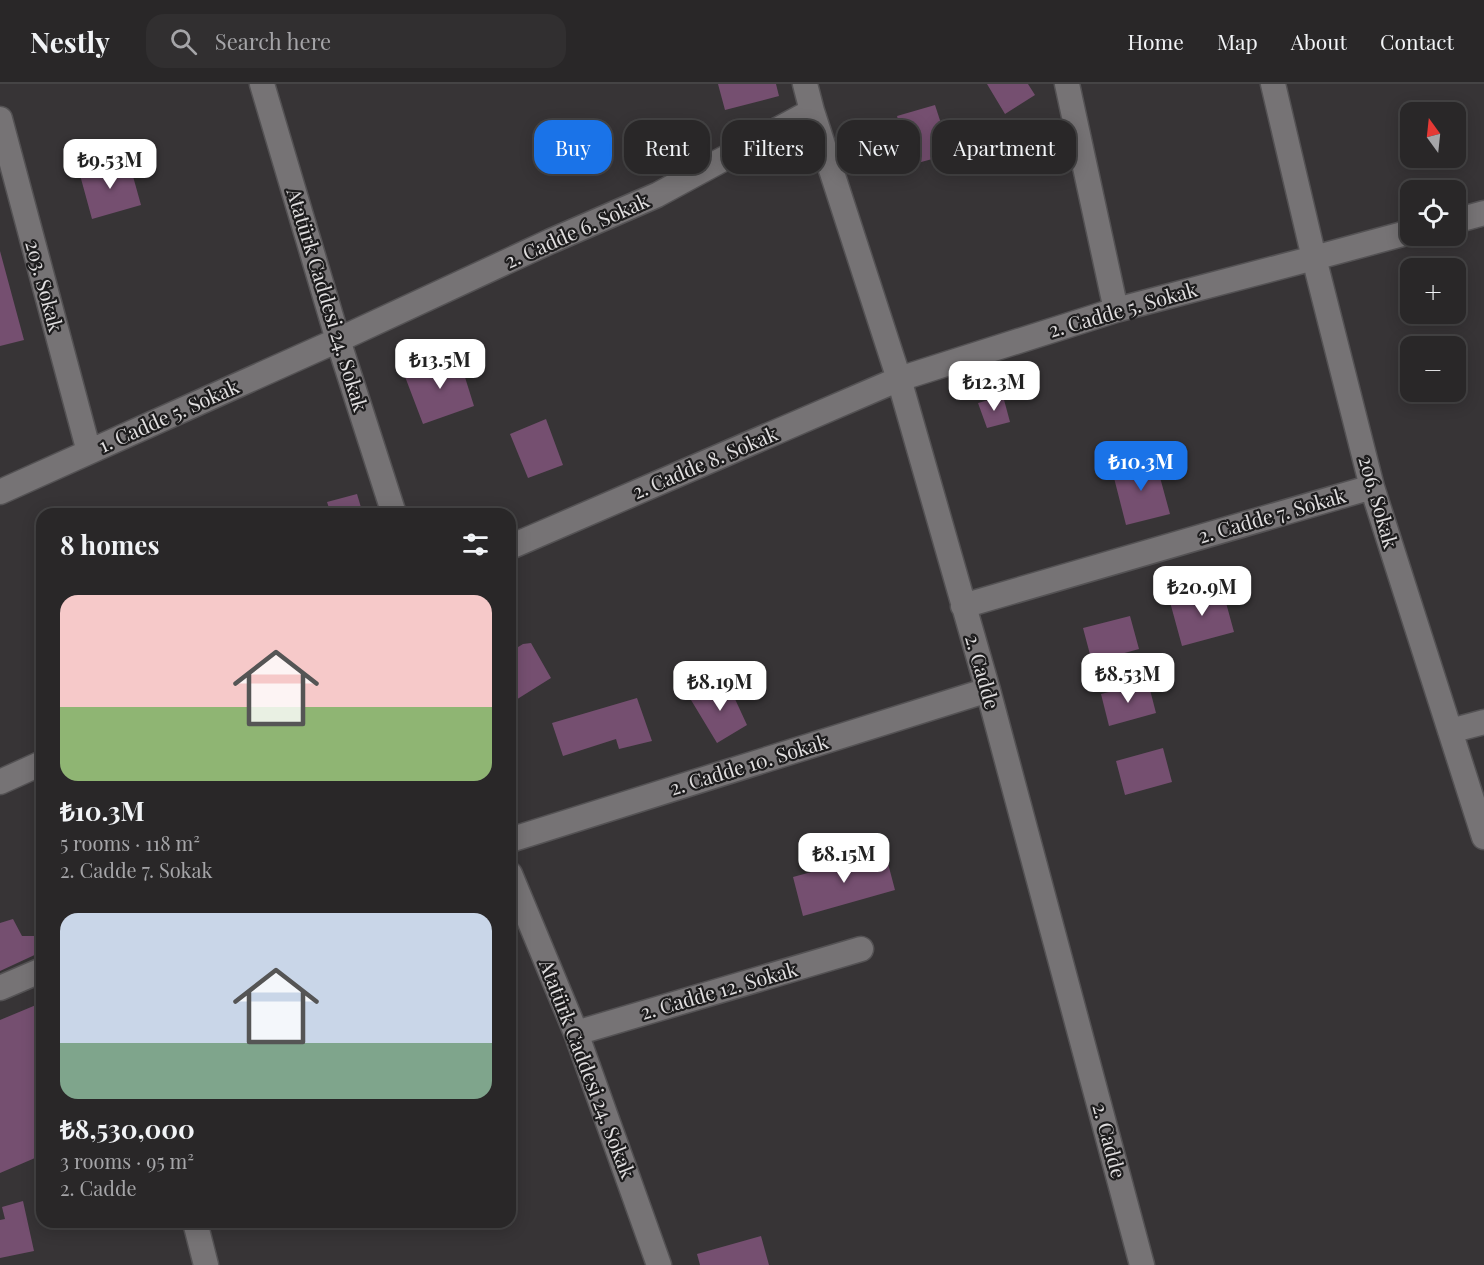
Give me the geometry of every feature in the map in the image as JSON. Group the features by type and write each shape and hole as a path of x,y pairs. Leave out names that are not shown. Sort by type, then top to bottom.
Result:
{"street":[{"name":"Atatürk Caddesi 24. Sokak","path":"262,84 338,340 392,508"},
{"name":"2. Cadde","path":"805,84 899,379 988,690 1142,1265"},
{"path":"1067,84 1116,310"},
{"name":"206. Sokak","path":"1273,84 1372,486 1484,837"},
{"name":"2. Cadde 6. Sokak","path":"338,340 551,241 657,195 812,111"},
{"name":"203. Sokak","path":"0,119 89,452"},
{"path":"1466,218 1484,213"},
{"path":"1314,258 1400,235"},
{"name":"2. Cadde 5. Sokak","path":"899,379 1116,310 1314,258"},
{"name":"1. Cadde 5. Sokak","path":"0,492 338,340"},
{"name":"2. Cadde 8. Sokak","path":"516,544 899,379"},
{"name":"2. Cadde 7. Sokak","path":"963,606 1372,486"},
{"name":"2. Cadde 10. Sokak","path":"516,838 988,690"},
{"path":"1450,731 1484,722"},
{"path":"0,782 36,766"},
{"name":"Atatürk Caddesi 24. Sokak","path":"516,888 576,1033 659,1265"},
{"name":"2. Cadde 12. Sokak","path":"576,1033 861,949"},
{"path":"0,988 36,973"},
{"path":"197,1228 206,1265"}],"building":[{"path":"718,84 776,84 779,96 725,110"},
{"path":"987,84 1028,84 1035,95 1005,114"},
{"path":"935,105 940,120 932,120 932,159 920,162 920,120 898,120 897,116"},
{"path":"129,162 141,205 92,219 80,175"},
{"path":"0,251 24,340 0,346"},
{"path":"458,355 474,406 423,424 404,374"},
{"path":"1003,396 1010,422 987,428 978,403"},
{"path":"546,419 563,465 528,478 510,434"},
{"path":"1155,459 1170,514 1126,525 1112,470"},
{"path":"357,494 361,508 329,508 327,502"},
{"path":"1222,588 1234,632 1182,646 1170,602"},
{"path":"1130,616 1139,649 1092,662 1083,628"},
{"path":"531,643 551,678 516,700 516,648"},
{"path":"725,681 747,725 717,743 691,700"},
{"path":"1148,682 1156,713 1109,726 1101,694"},
{"path":"637,698 652,741 619,749 616,739 563,756 552,723"},
{"path":"1163,748 1172,782 1125,795 1116,761"},
{"path":"885,852 895,890 803,916 793,877"},
{"path":"13,919 22,936 36,936 36,954 0,971 0,923"},
{"path":"36,1005 36,1158 0,1173 0,1020"},
{"path":"23,1201 34,1251 0,1258 0,1220 5,1219 2,1207"},
{"path":"761,1236 769,1265 700,1265 697,1254"}]}
